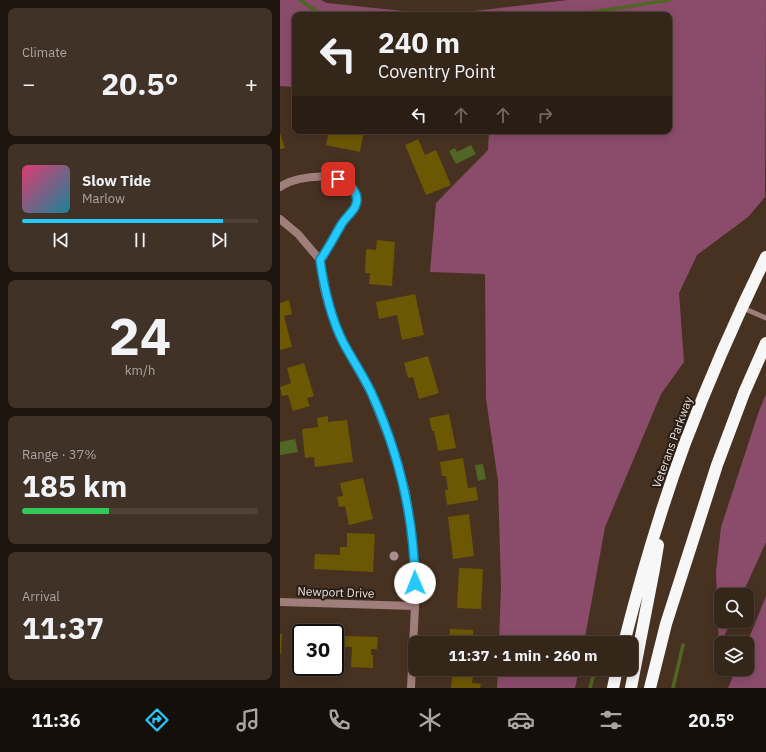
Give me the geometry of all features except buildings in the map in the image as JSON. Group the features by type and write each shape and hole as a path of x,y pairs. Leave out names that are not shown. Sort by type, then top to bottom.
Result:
{"highway":[{"name":"Veterans Parkway","path":"626,636 637,591 662,510 685,444 711,377 766,257"},
{"path":"650,688 666,624 716,465 744,393 766,344"},
{"path":"631,688 654,569 662,510"},
{"path":"613,688 616,676"}],"street":[{"path":"280,187 296,179 323,176 348,183 354,190 356,206 344,220 320,260"},
{"path":"280,219 298,234 320,260 324,289 342,341 371,393 396,456 406,493 412,534 414,562 415,606 411,688"},
{"name":"Newport Drive","path":"280,602 415,606"}],"lane":[{"path":"742,308 766,318"}],"shaded area":[{"path":"280,0 321,0 327,3 412,12 292,12 292,87 280,86"},
{"path":"568,0 766,0 765,197 748,217 697,255 679,293 684,362 661,394 605,527 585,636 499,636 501,587 498,481 486,399 485,274 430,272 436,203 488,150 489,134 672,134 672,12 466,12"},
{"path":"471,145 476,154 456,164 449,151 455,148 457,152"},
{"path":"766,394 766,542 745,588 717,588 716,572 721,527"},
{"path":"295,439 298,452 280,455 280,442"},
{"path":"483,464 486,479 478,481 475,465"},
{"path":"766,596 766,688 728,688 733,676 754,676 754,636 750,636"},
{"path":"718,628 728,628 724,636 719,636"},
{"path":"498,676 578,676 575,688 497,688"}],"waterway":[{"path":"300,0 318,12"},
{"path":"593,12 669,0"},
{"path":"673,688 683,645"},
{"path":"590,688 593,676"}],"route":[{"path":"338,179 348,183 354,190 356,206 344,220 320,260 324,289 342,341 359,369 371,393 396,456 406,493 411,526 415,583"}]}
